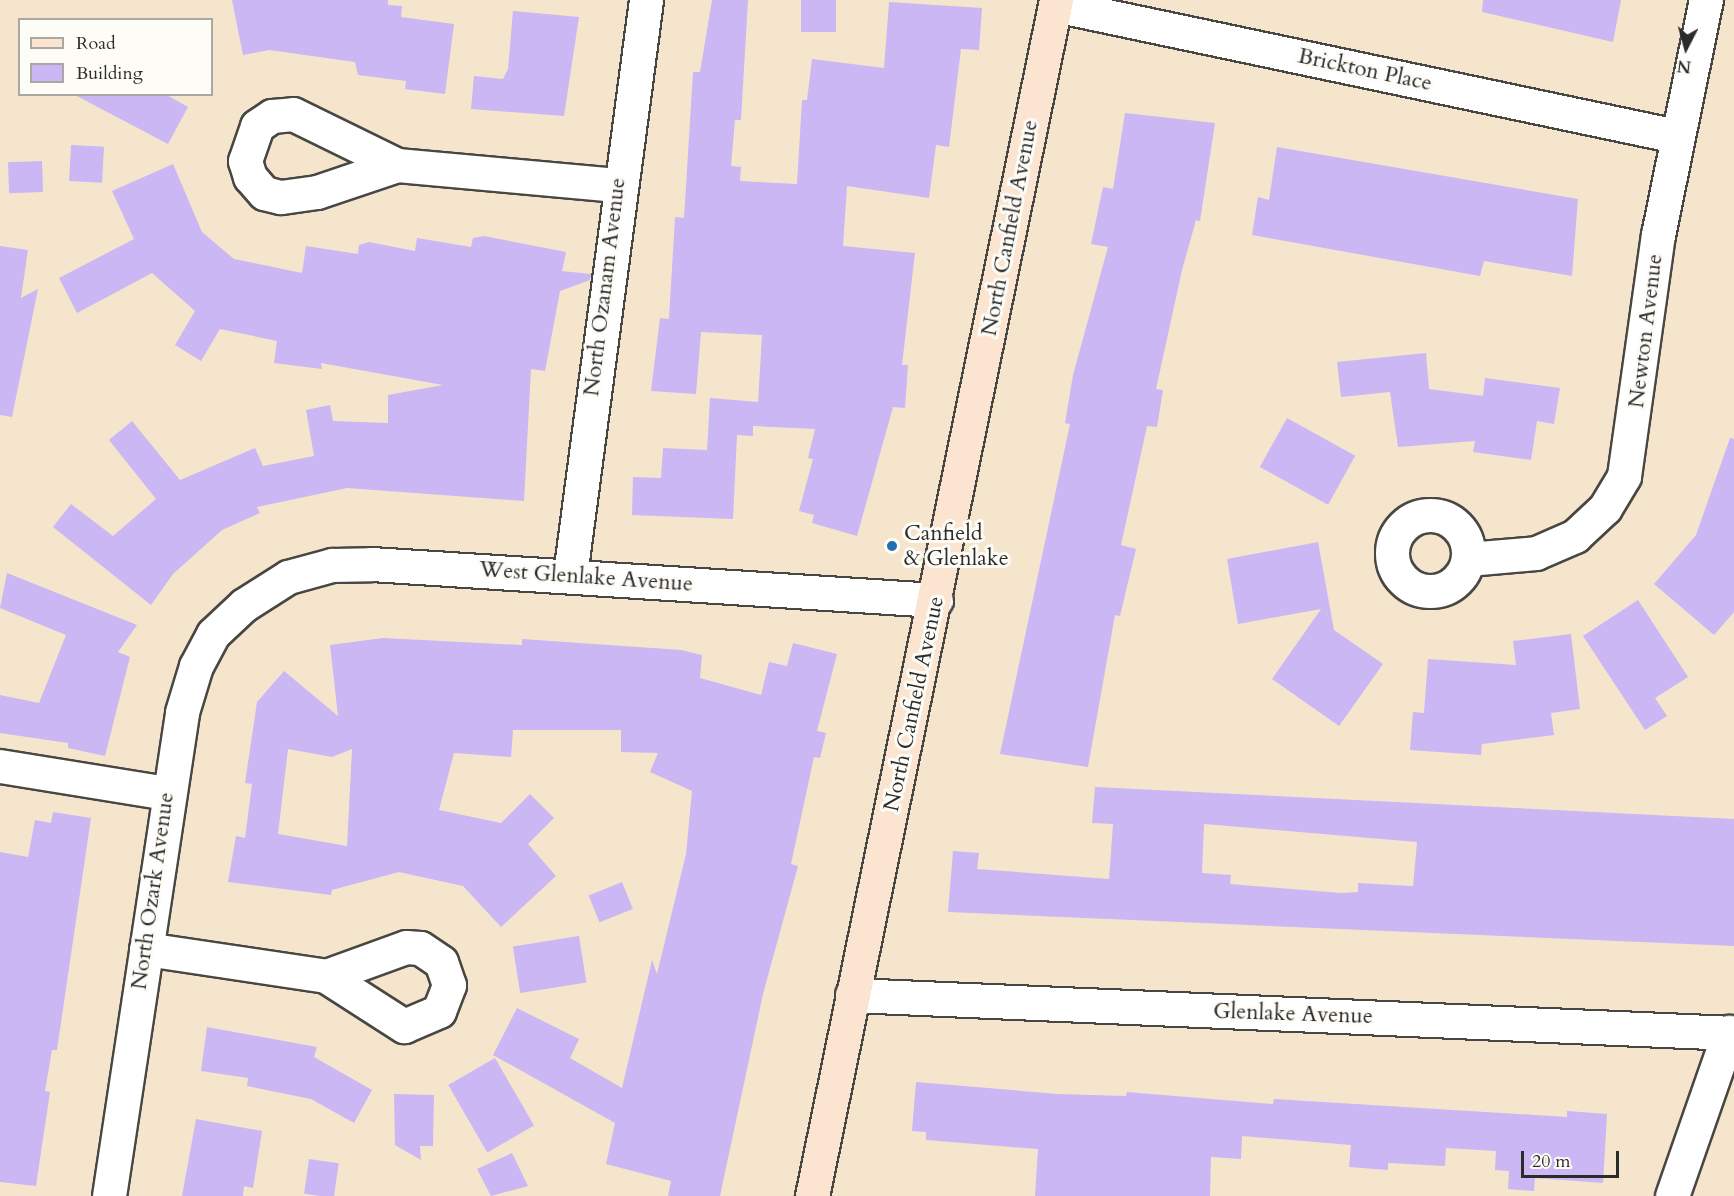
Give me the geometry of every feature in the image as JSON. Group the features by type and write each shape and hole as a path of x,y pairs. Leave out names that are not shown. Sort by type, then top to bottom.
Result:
{"street":[{"name":"North Ozanam Avenue","path":"570,575 617,185 646,0"},
{"name":"Newton Avenue","path":"1468,559 1536,553 1575,536 1605,508 1624,476 1676,136 1706,0"},
{"name":"Brickton Place","path":"1055,3 1676,136"},
{"name":"North Canfield Avenue","path":"812,1196 936,600 1055,3"},
{"path":"397,165 617,185"},
{"name":"West Glenlake Avenue","path":"244,605 288,577 332,565 570,575 936,600"},
{"name":"North Ozark Avenue","path":"109,1196 146,949 166,793 196,666 213,634 244,605"},
{"path":"0,766 166,793"},
{"path":"146,949 326,976"},
{"name":"Glenlake Avenue","path":"852,995 1732,1032"},
{"path":"1672,1196 1732,1032"}],"building":[{"path":"232,0 388,0 388,5 402,6 401,17 454,24 445,94 405,89 406,81 358,75 355,62 269,50 243,55"},
{"path":"712,0 748,0 741,120 735,120 731,166 741,167 740,181 797,184 802,100 807,100 812,59 884,68 889,2 982,8 979,50 961,49 949,147 936,145 929,198 847,186 843,246 915,253 902,365 908,365 905,408 893,407 857,536 812,523 814,515 799,511 813,459 808,458 815,429 753,426 753,436 737,435 733,519 632,515 633,477 661,478 663,448 707,450 710,398 758,402 762,335 701,332 696,394 651,391 660,318 669,319 675,217 684,218 693,72 700,72"},
{"path":"801,0 836,0 836,32 801,32"},
{"path":"1483,0 1621,0 1613,42 1482,12"},
{"path":"513,11 579,17 564,116 471,109 474,76 503,79 508,69"},
{"path":"77,96 169,96 188,107 168,144"},
{"path":"1125,113 1215,123 1200,221 1196,220 1182,270 1156,389 1163,390 1157,427 1147,426 1121,545 1136,549 1120,616 1115,615 1088,767 1000,754 1070,424 1065,423 1073,375 1108,247 1091,244 1103,187 1113,189"},
{"path":"71,145 104,147 102,183 69,181"},
{"path":"1277,147 1578,199 1572,276 1484,261 1480,276 1252,235 1258,197 1269,200"},
{"path":"42,161 43,192 9,193 8,162"},
{"path":"173,164 202,232 234,259 302,273 306,246 358,254 359,245 369,242 415,251 417,238 471,247 473,238 484,236 566,252 562,271 591,274 590,280 560,291 545,371 531,369 524,501 347,488 257,507 260,513 222,530 173,574 151,605 53,527 71,504 113,536 156,499 109,440 132,421 180,480 255,448 263,466 314,456 306,410 330,405 333,421 388,423 388,395 443,385 321,363 322,369 274,363 277,341 220,329 201,361 175,345 195,311 152,273 77,313 59,278 134,239 112,191"},
{"path":"0,246 28,250 21,298 38,289 12,417 0,415"},
{"path":"1426,353 1429,389 1483,396 1485,378 1560,388 1554,424 1537,421 1531,460 1473,452 1475,441 1398,447 1390,392 1341,397 1337,362"},
{"path":"1287,418 1355,456 1328,505 1260,467"},
{"path":"1730,438 1734,439 1734,612 1714,635 1654,584 1696,535"},
{"path":"1318,542 1334,630 1383,664 1339,726 1272,679 1321,609 1238,624 1227,559"},
{"path":"7,573 137,625 118,652 130,657 105,756 68,748 68,743 0,733 0,695 39,703 66,635 0,608"},
{"path":"1638,600 1688,677 1655,698 1667,716 1645,730 1583,636"},
{"path":"1571,634 1580,709 1551,713 1554,735 1482,744 1481,755 1410,750 1413,712 1424,713 1428,659 1516,665 1513,641"},
{"path":"383,638 522,645 522,639 681,650 702,655 700,678 761,695 769,662 787,666 793,643 837,654 817,731 826,733 820,758 814,757 791,864 798,866 763,994 720,1196 668,1196 671,1181 606,1164 615,1123 493,1055 517,1008 579,1039 570,1058 622,1088 652,960 657,974 686,854 692,791 650,772 658,753 621,752 621,730 513,730 511,757 454,753 439,810 501,823 530,794 554,818 528,844 556,876 501,927 463,886 399,872 332,890 331,895 228,882 236,836 245,838 252,784 245,783 257,702 284,671 338,716 330,645","holes":["288,749 332,757 352,749 347,846 278,834"]},
{"path":"1095,787 1734,819 1734,946 948,912 953,851 979,853 977,869 1109,879 1113,824 1092,823","holes":["1204,824 1417,842 1413,886 1358,883 1358,892 1341,893 1230,884 1231,875 1202,873"]},
{"path":"53,812 91,818 57,1050 52,1050 45,1091 50,1092 36,1186 0,1182 0,852 28,857 35,820 51,823"},
{"path":"622,882 633,909 599,922 589,895"},
{"path":"579,936 586,982 520,993 513,946"},
{"path":"207,1027 317,1047 314,1057 372,1090 354,1123 311,1099 247,1086 248,1078 201,1071"},
{"path":"495,1058 534,1126 487,1153 448,1085"},
{"path":"916,1082 1058,1094 1126,1096 1127,1092 1273,1104 1274,1099 1567,1117 1567,1111 1607,1114 1603,1183 1535,1178 1534,1191 1508,1189 1509,1171 1495,1170 1496,1151 1446,1148 1445,1166 1388,1163 1388,1170 1349,1167 1351,1145 1242,1136 1241,1159 1211,1157 1210,1196 1035,1196 1038,1149 926,1140 926,1132 912,1131"},
{"path":"394,1094 434,1095 433,1146 420,1146 421,1160 395,1145"},
{"path":"196,1119 262,1131 253,1188 244,1186 243,1196 182,1196"},
{"path":"512,1153 528,1186 491,1196 477,1169"},
{"path":"309,1159 339,1163 334,1196 304,1194"}],"place":[{"name":"Canfield & Glenlake","path":"892,546"}]}
